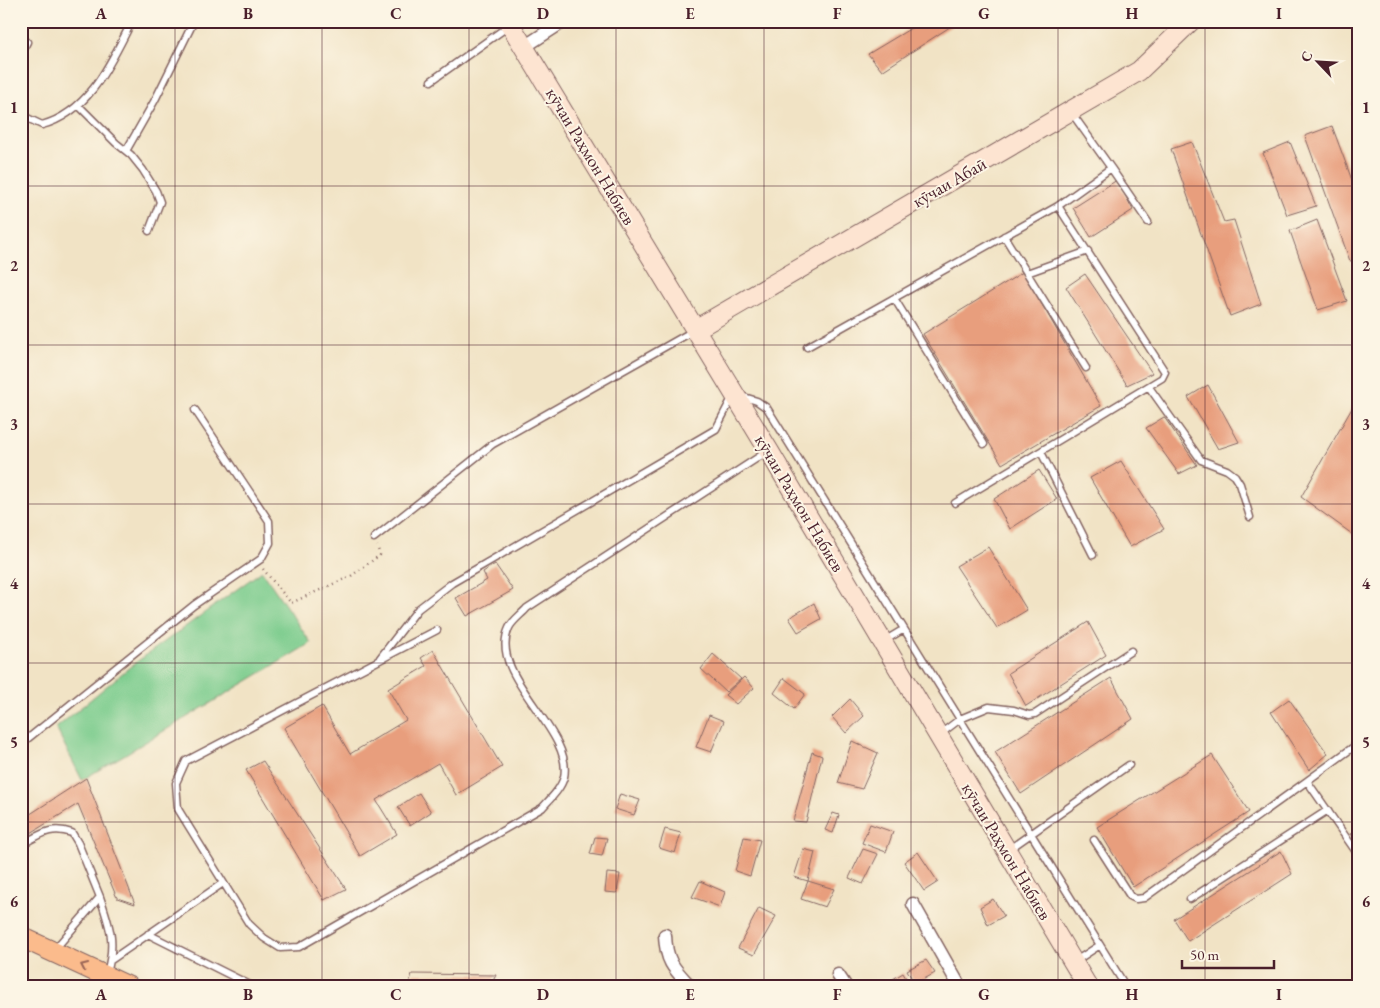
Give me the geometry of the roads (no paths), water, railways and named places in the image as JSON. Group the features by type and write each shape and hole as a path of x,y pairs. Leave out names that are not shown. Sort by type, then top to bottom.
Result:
{"main road":[{"name":"кӯчаи Абаӣ","path":"696,329 1139,71 1191,21"},
{"name":"кӯчаи Раҳмон Набиев","path":"510,23 735,393 1088,987"},
{"path":"21,937 53,952 109,968 129,987"}],"street":[{"path":"524,47 564,21"},
{"path":"913,904 960,987"},
{"path":"665,935 667,953 673,968 691,987"},
{"path":"838,974 846,987"}],"lane":[{"path":"21,115 42,125 55,122 78,105 94,88 108,67 132,21"},
{"path":"126,151 155,100 194,21"},
{"path":"431,81 510,23"},
{"path":"21,54 28,42"},
{"path":"78,105 126,151 143,170 156,191 160,202 149,231"},
{"path":"1070,111 1148,222"},
{"path":"807,347 1058,206 1111,168"},
{"path":"955,503 1162,378 1165,372 1058,206"},
{"path":"1004,236 1086,368"},
{"path":"1027,273 1088,251"},
{"path":"894,298 984,444"},
{"path":"374,538 492,444 696,329"},
{"path":"1149,386 1201,460 1227,470 1235,476 1240,484 1250,517"},
{"path":"378,661 418,609 452,582 716,429 735,393 757,401 767,408 1126,987"},
{"path":"21,744 194,605 261,559 270,543 270,521 195,410"},
{"path":"437,630 186,761 176,784 178,809 248,924 264,938 280,948 299,946 542,808 557,792 564,777 564,757 510,668 504,650 509,627 527,608 769,451"},
{"path":"1041,452 1093,555"},
{"path":"883,641 904,629"},
{"path":"938,735 960,720 989,707 1034,714 1131,651"},
{"path":"1094,840 1130,896 1136,899 1144,898 1359,743"},
{"path":"1007,851 1130,765"},
{"path":"1307,781 1359,856"},
{"path":"1190,899 1328,810"},
{"path":"21,845 44,832 54,829 72,833 100,897 112,935 109,968"},
{"path":"109,968 148,934 223,884"},
{"path":"53,952 100,897"},
{"path":"148,934 254,987"},
{"path":"1073,962 1100,944"}]}
